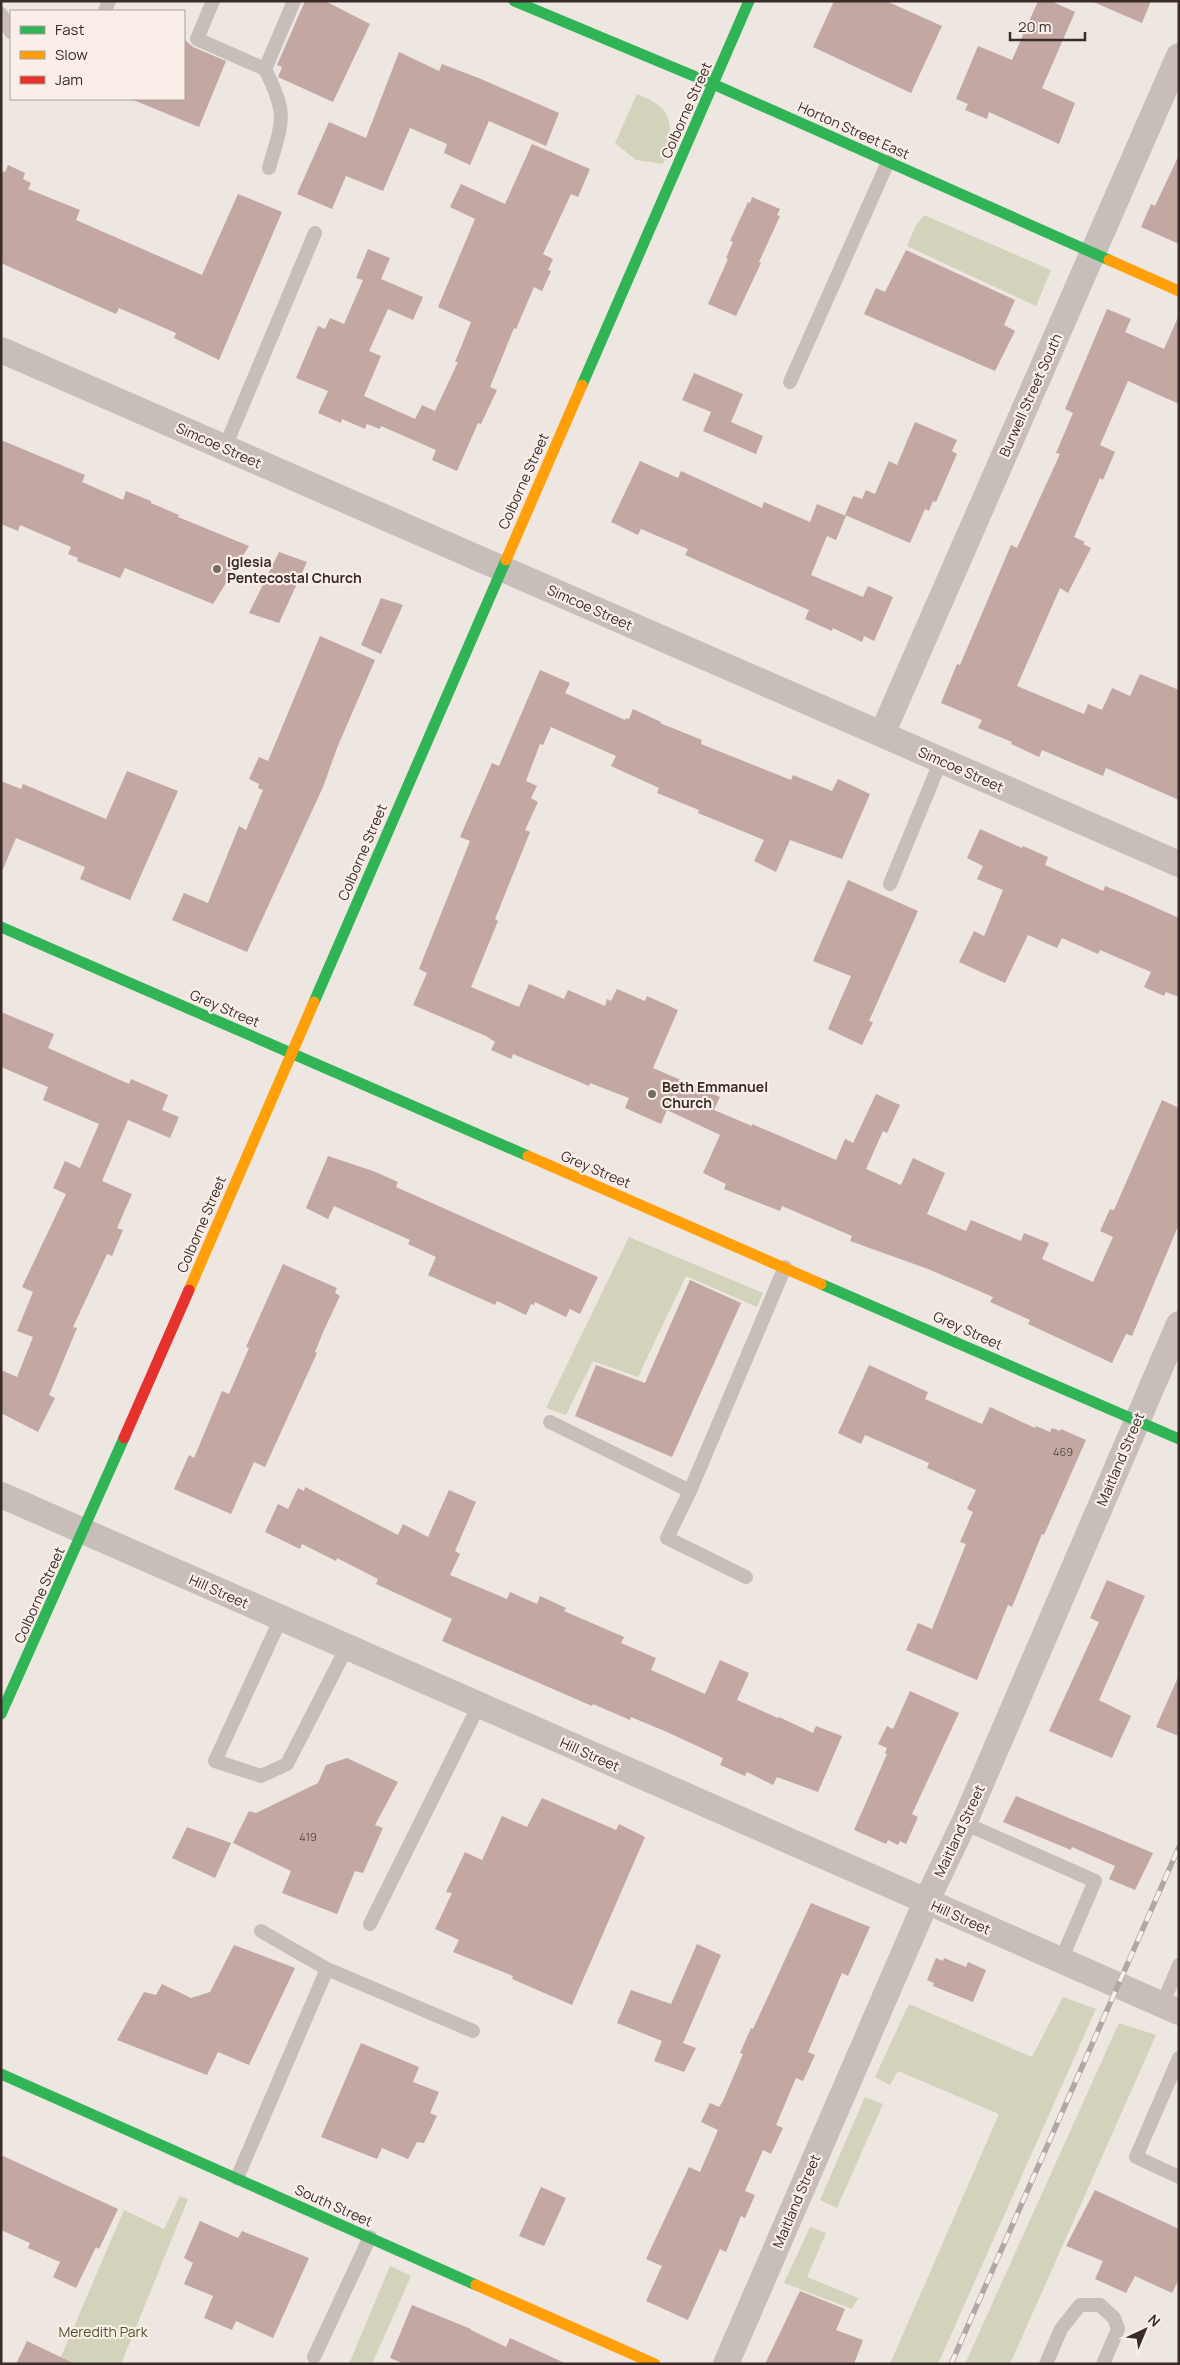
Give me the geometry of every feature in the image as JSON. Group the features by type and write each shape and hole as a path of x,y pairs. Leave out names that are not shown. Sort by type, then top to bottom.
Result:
{"street":[{"name":"Horton Street East","path":"514,1 531,4 1179,291"},
{"name":"Colborne Street","path":"1,1714 84,1531 749,1"},
{"name":"Burwell Street South","path":"882,734 1179,56"},
{"name":"Simcoe Street","path":"1,350 1179,864"},
{"name":"Grey Street","path":"1,927 1179,1439"},
{"name":"Maitland Street","path":"726,2364 926,1902 964,1823 1136,1420 1179,1324"},
{"name":"Hill Street","path":"1,1495 1170,2008"},
{"name":"South Street","path":"1,2074 655,2364"}],"lane":[{"path":"213,1 197,39 264,69 280,105 282,121 269,168"},
{"path":"264,69 294,1"},
{"path":"1,14 10,30"},
{"path":"790,382 888,162"},
{"path":"225,447 315,233"},
{"path":"890,884 941,760"},
{"path":"746,1577 667,1538 690,1491 785,1268"},
{"path":"550,1422 690,1491"},
{"path":"282,1618 215,1761 261,1776 287,1764 347,1647"},
{"path":"370,1924 479,1705"},
{"path":"964,1823 1095,1881 1061,1960"},
{"path":"261,1931 327,1969 473,2031"},
{"path":"1170,2008 1179,1965"},
{"path":"237,2178 327,1969"},
{"path":"1179,2058 1136,2157 1179,2177"},
{"path":"314,2357 370,2237"},
{"path":"1046,2364 1060,2329 1080,2305 1100,2305 1114,2318 1118,2329 1103,2364"}],"green space":[{"path":"637,94 658,105 668,118 670,133 663,164 636,160 615,143"},
{"path":"924,215 1051,270 1036,306 907,246 915,227"},
{"path":"629,1237 763,1293 757,1307 686,1276 638,1377 593,1361 566,1415 546,1408"},
{"path":"1063,1997 1096,2009 938,2364 890,2364 999,2114 898,2071 890,2085 875,2077 909,2004 1032,2057"},
{"path":"1119,2023 1156,2035 1010,2364 965,2364"},
{"path":"865,2097 883,2104 837,2208 820,2200"},
{"name":"Meredith Park","path":"180,2196 188,2199 121,2364 58,2364 124,2210 164,2229"},
{"path":"810,2227 826,2233 807,2277 858,2298 852,2309 784,2283"},
{"path":"390,2266 411,2276 372,2364 349,2364"}],"building":[{"path":"305,1 325,1 370,24 333,102 278,77 282,67 277,65"},
{"path":"834,1 886,1 942,26 911,93 813,47"},
{"path":"1038,1 1051,1 1075,12 1042,88 1075,103 1059,144 989,112 987,119 965,110 968,104 956,99 978,46 1012,60"},
{"path":"1091,1 1151,1 1142,23"},
{"path":"185,40 193,47 226,61 199,127 133,100 185,100"},
{"path":"399,52 439,71 442,64 559,113 546,146 489,121 470,165 444,153 447,144 410,128 383,191 346,176 332,209 297,194 329,122 366,138"},
{"path":"532,144 590,169 578,197 571,194 543,254 553,259 548,270 551,271 542,291 534,287 516,329 514,328 490,387 497,390 481,424 478,423 457,471 432,460 436,450 381,426 380,429 367,424 365,429 342,419 341,423 318,413 328,391 296,378 318,326 325,329 330,318 344,324 363,280 356,278 368,249 390,258 381,279 423,297 413,320 388,309 369,351 381,356 364,396 415,419 422,405 435,411 458,362 455,362 471,322 438,307 475,219 450,207 461,184 505,204"},
{"path":"1179,155 1179,244 1141,227 1151,204 1155,206"},
{"path":"8,165 25,173 23,179 31,183 28,189 80,210 76,220 202,275 238,194 282,212 219,360 174,338 176,333 119,308 116,314 1,263 1,171 5,172"},
{"path":"752,197 780,209 777,215 780,216 759,262 761,263 736,316 708,304 728,259 726,258 733,242 730,241"},
{"path":"906,250 1015,300 1004,325 1015,331 995,371 864,314 876,288 885,292"},
{"path":"1107,309 1131,319 1125,332 1164,349 1179,315 1179,404 1128,381 1100,445 1115,452 1103,480 1100,478 1074,537 1085,542 1083,544 1091,548 1068,593 1060,588 1017,686 1084,714 1088,704 1102,710 1112,688 1130,696 1140,674 1179,690 1179,800 1106,768 1103,776 1042,750 1039,757 1011,744 1012,742 978,728 982,720 941,703 957,664 960,665 1011,545 1017,548 1060,454 1056,453 1073,413 1065,409"},
{"path":"694,373 743,394 731,422 763,436 756,454 703,431 711,412 682,400"},
{"path":"915,422 957,440 952,451 957,454 936,502 933,501 929,511 925,509 910,543 845,515 853,496 862,499 866,490 875,494 889,461 897,465"},
{"path":"1,440 85,475 82,482 123,500 126,491 179,515 178,517 249,546 213,604 125,568 120,578 77,561 78,558 68,554 71,547 20,525 18,531 1,524"},
{"path":"640,461 678,478 681,471 762,508 764,502 810,522 817,504 846,516 836,540 827,536 811,575 863,597 868,586 893,597 874,641 864,636 862,642 833,628 832,631 805,619 809,610 685,555 688,549 641,529 638,535 611,522"},
{"path":"279,552 307,562 279,623 249,613"},
{"path":"381,598 403,605 381,654 361,645"},
{"path":"320,636 375,660 337,748 323,787 247,952 172,920 184,893 208,903 239,826 246,830 263,790 258,788 259,784 249,779 259,757 268,761"},
{"path":"540,670 570,683 565,693 625,720 626,718 629,719 633,709 660,723 702,740 701,744 791,780 793,775 832,791 838,779 870,794 842,859 790,840 776,872 754,861 764,840 698,813 699,810 657,793 659,788 611,766 616,756 551,727 543,745 540,744 526,781 537,786 531,798 538,802 525,830 530,832 495,919 498,921 471,987 519,1007 529,984 564,999 568,990 605,1006 607,999 611,1001 617,989 645,1001 647,996 678,1010 653,1068 720,1097 714,1110 836,1160 845,1139 853,1143 876,1094 900,1105 887,1133 883,1131 866,1169 901,1185 913,1158 945,1173 927,1214 966,1231 971,1220 1021,1241 1024,1233 1049,1243 1042,1259 1093,1282 1113,1237 1100,1231 1110,1209 1114,1210 1162,1100 1179,1108 1179,1224 1132,1336 1126,1334 1112,1363 1028,1324 1030,1320 990,1302 993,1297 928,1269 850,1241 852,1236 782,1206 780,1211 724,1189 726,1184 703,1173 720,1135 667,1110 661,1124 625,1108 629,1098 590,1083 589,1086 513,1054 511,1059 491,1050 495,1042 486,1036 413,1005 427,973 419,969 470,841 460,837 492,763 499,766"},
{"path":"127,771 178,791 130,900 80,879 85,867 16,838 1,874 1,781 21,789 23,784 106,819"},
{"path":"980,829 1022,848 1023,846 1048,857 1045,865 1103,891 1105,886 1179,918 1179,997 1166,992 1164,996 1144,987 1151,972 1100,950 1098,954 1062,938 1057,948 1028,935 1005,983 959,962 974,931 984,936 1003,890 977,879 983,866 967,858"},
{"path":"848,880 918,911 869,1021 873,1022 862,1045 828,1029 851,976 813,961"},
{"path":"1,1012 54,1034 48,1048 129,1084 131,1079 168,1095 162,1110 179,1117 170,1138 128,1120 102,1181 132,1194 117,1228 123,1230 112,1256 107,1254 73,1327 77,1328 49,1395 55,1398 38,1432 1,1413 1,1370 17,1377 33,1337 17,1331 33,1292 22,1287 66,1194 53,1188 65,1161 80,1168 99,1124 43,1100 48,1087 1,1067"},
{"path":"328,1156 373,1171 398,1182 396,1187 598,1277 580,1314 570,1309 566,1317 535,1302 534,1305 531,1304 526,1315 497,1301 495,1305 428,1275 436,1257 408,1244 410,1240 334,1206 328,1219 306,1208"},
{"path":"283,1264 337,1288 335,1293 340,1296 315,1352 317,1353 265,1467 254,1462 231,1514 174,1489 189,1455 194,1458 222,1391 229,1394 249,1348 246,1347"},
{"path":"690,1280 741,1303 672,1457 575,1416 596,1365 645,1383"},
{"path":"869,1365 928,1392 925,1399 982,1424 990,1407 1035,1428 1036,1426 1050,1432 1052,1428 1060,1431 1061,1429 1086,1440 1044,1535 1042,1534 1012,1607 1008,1605 977,1680 906,1650 918,1623 932,1629 966,1544 960,1542 973,1512 967,1509 976,1490 927,1468 929,1463 865,1435 861,1444 838,1433"},
{"path":"305,1487 398,1535 403,1524 428,1537 449,1490 476,1502 455,1551 460,1554 450,1575 507,1599 510,1592 537,1604 540,1596 566,1608 564,1611 624,1637 621,1643 656,1658 651,1670 705,1694 720,1660 749,1673 737,1700 813,1733 816,1726 842,1736 818,1792 777,1777 773,1785 747,1772 745,1776 720,1765 723,1758 667,1732 631,1717 630,1720 593,1704 592,1706 442,1641 452,1619 376,1584 378,1579 337,1558 336,1561 302,1544 300,1549 265,1532 278,1504 288,1509 298,1488 304,1491"},
{"path":"1107,1580 1145,1596 1099,1700 1131,1716 1112,1758 1049,1731 1099,1622 1090,1618"},
{"path":"1179,1675 1179,1736 1156,1727"},
{"path":"910,1691 959,1713 912,1814 918,1817 906,1844 900,1841 898,1845 888,1840 886,1844 854,1830 887,1754 885,1753 887,1748 878,1744 887,1726 893,1729"},
{"path":"347,1758 398,1782 375,1825 383,1828 363,1873 355,1871 337,1914 282,1893 291,1871 233,1843 249,1811 256,1813 318,1783 326,1765"},
{"path":"1016,1796 1153,1853 1135,1890 1109,1879 1115,1866 1072,1847 1071,1850 1003,1822"},
{"path":"542,1798 616,1830 619,1824 645,1837 572,2005 512,1979 513,1976 453,1952 459,1940 435,1929 452,1893 446,1892 465,1852 482,1860 502,1816 527,1827"},
{"path":"187,1827 231,1843 215,1878 172,1858"},
{"path":"811,1903 870,1927 848,1976 842,1973 808,2052 815,2055 803,2081 796,2078 776,2125 783,2128 771,2154 763,2150 745,2191 755,2195 745,2218 741,2216 726,2252 720,2249 688,2320 646,2301 662,2266 646,2259 689,2167 700,2172 718,2130 701,2122 710,2103 719,2107 723,2101 743,2054 740,2053 751,2028 753,2029"},
{"path":"697,1944 721,1955 683,2043 696,2048 684,2072 654,2061 662,2041 617,2023 631,1990 671,2004"},
{"path":"234,1945 295,1968 249,2065 218,2052 207,2075 117,2040 144,1992 156,1995 162,1984 191,1998 210,1992"},
{"path":"936,1958 943,1961 944,1958 966,1967 968,1962 986,1970 973,2002 933,1986 934,1983 927,1980"},
{"path":"361,2043 419,2067 413,2082 439,2092 430,2113 437,2116 424,2143 417,2142 408,2159 382,2148 377,2159 321,2137"},
{"path":"1,2155 118,2209 99,2249 96,2247 76,2288 53,2277 60,2262 28,2248 30,2243 1,2230"},
{"path":"541,2187 566,2198 544,2246 519,2236"},
{"path":"1095,2190 1179,2229 1179,2279 1172,2293 1135,2276 1126,2293 1095,2279 1103,2261 1066,2246"},
{"path":"200,2221 238,2238 242,2231 309,2258 273,2338 236,2321 232,2330 204,2318 213,2296 184,2284 193,2263 184,2258"},
{"path":"800,2291 845,2309 836,2330 863,2340 854,2364 765,2364"},
{"path":"412,2305 471,2329 506,2347 510,2338 567,2364 404,2364 390,2358"},
{"path":"27,2341 75,2364 16,2364"}],"railway":[{"path":"951,2364 1179,1847"}],"traffic: fast":[{"path":"514,1 713,84 1109,260"},
{"path":"582,385 749,1"},
{"path":"314,1002 506,560"},
{"path":"1,927 528,1156"},
{"path":"821,1284 1179,1439"},
{"path":"1,1714 124,1438"},
{"path":"1,2074 476,2285"}],"traffic: slow":[{"path":"1109,260 1179,291"},
{"path":"506,560 582,385"},
{"path":"189,1290 314,1002"},
{"path":"528,1156 821,1284"},
{"path":"476,2285 655,2364"}],"traffic: jam":[{"path":"124,1438 189,1290"}],"place":[{"name":"Iglesia Pentecostal Church","path":"217,569"},
{"name":"Beth Emmanuel Church","path":"652,1094"}]}
